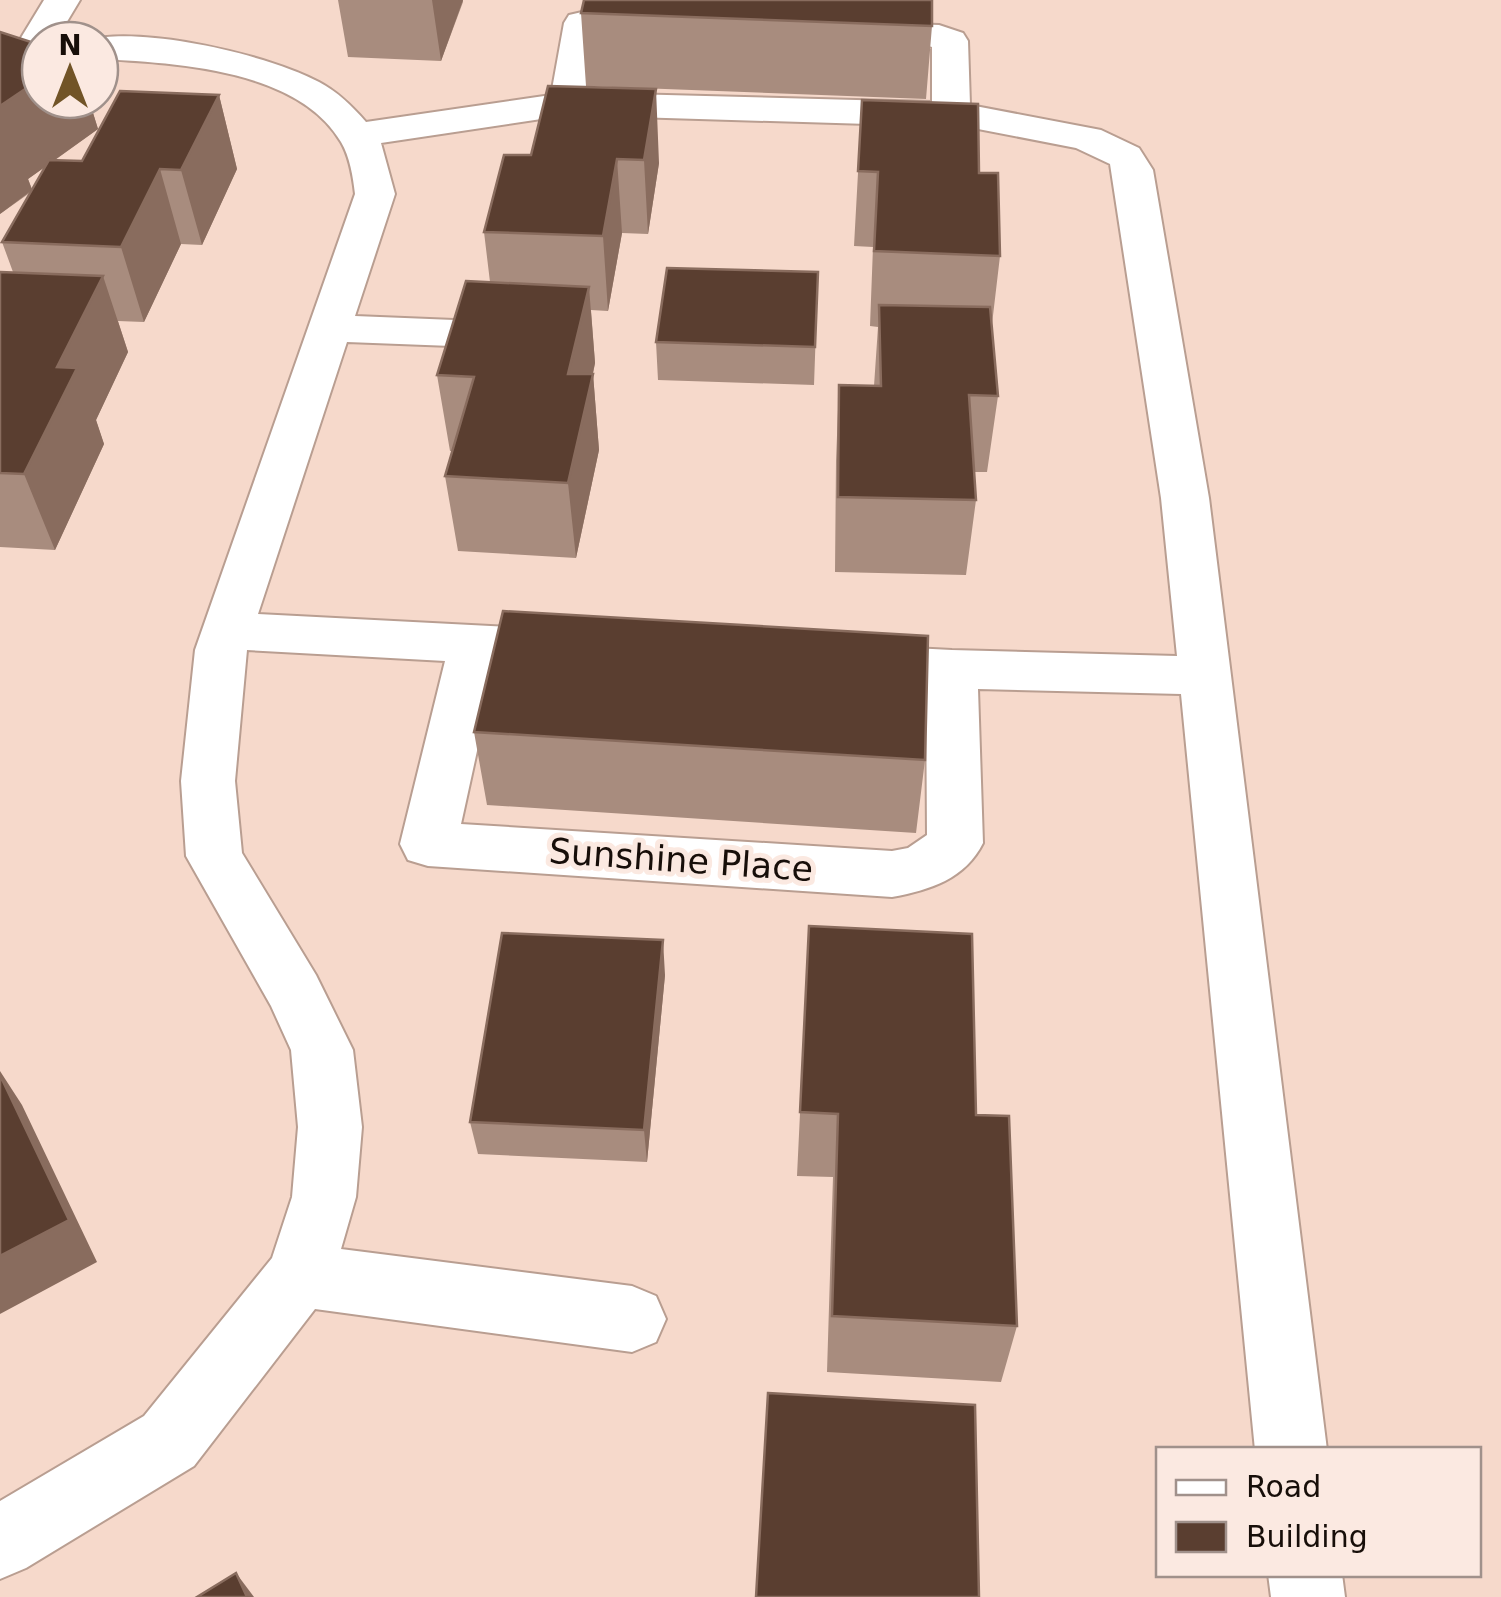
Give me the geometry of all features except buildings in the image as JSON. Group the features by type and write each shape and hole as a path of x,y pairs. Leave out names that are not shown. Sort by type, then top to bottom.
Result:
{"street":[{"path":"46,20 62,0"},
{"path":"357,135 568,104 934,116 950,108 950,40 926,33 752,13 582,22 568,104"},
{"path":"0,1542 169,1441 300,1275 324,1197 330,1127 322,1050 295,993 214,856 208,781 222,650 376,194 370,164 357,135 305,90 256,68 120,50"},
{"path":"944,111 1087,138 1125,156 1133,170 1184,498 1291,1447"},
{"path":"330,328 565,338"},
{"path":"228,632 952,669 1204,676"},
{"name":"Sunshine Place","path":"475,644 428,844 892,874 917,870 940,860 955,843 952,669"},
{"path":"300,1275 632,1319"}]}
